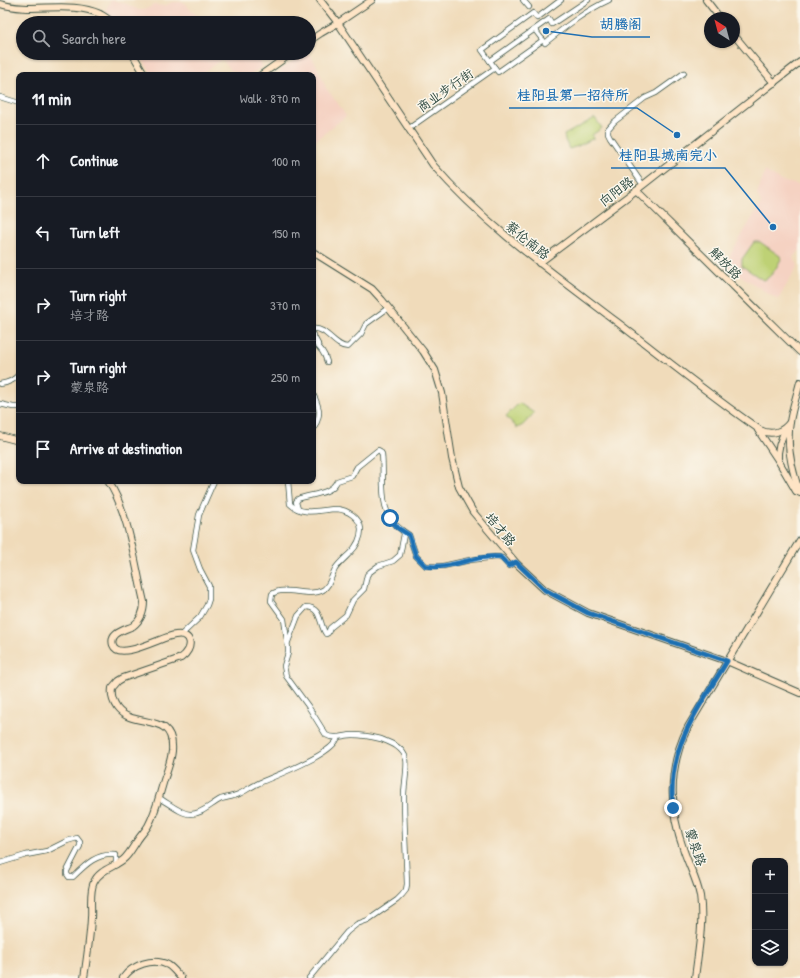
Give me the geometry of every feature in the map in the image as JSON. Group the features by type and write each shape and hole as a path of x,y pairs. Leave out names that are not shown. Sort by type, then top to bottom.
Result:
{"street":[{"name":"蔡伦南路","path":"320,0 338,23 433,165 451,186 496,228 539,263 754,426 763,431 773,433 783,429 790,422"},
{"path":"316,35 338,23 372,0"},
{"path":"523,0 529,7"},
{"path":"537,18 561,0"},
{"path":"552,24 588,0"},
{"name":"商业步行街","path":"408,129 495,68 498,72 543,40 545,43 595,6 609,0"},
{"path":"706,0 715,12"},
{"path":"0,4 14,8 66,5 78,6 93,10 103,16"},
{"path":"495,68 482,50 533,13 542,24"},
{"path":"490,61 549,19 559,33"},
{"path":"535,30 543,40"},
{"path":"740,42 774,84"},
{"path":"136,60 143,72"},
{"path":"265,72 282,60"},
{"name":"向阳路","path":"539,263 774,84 800,62"},
{"path":"643,184 610,137 608,129 614,122 645,98 656,93 684,73"},
{"path":"0,97 16,102"},
{"name":"解放路","path":"636,190 800,352"},
{"name":"培才路","path":"316,254 372,289 423,351 435,370 442,393 452,458 459,487 473,512 516,562 545,590 588,613 727,661 800,693"},
{"path":"316,329 323,331 338,344 348,347 361,334 366,324 388,308"},
{"path":"316,341 327,362"},
{"path":"316,345 320,348"},
{"path":"0,384 16,378"},
{"path":"800,382 790,422 789,440 794,477 800,493"},
{"path":"316,401 320,410 319,418 316,424"},
{"path":"0,404 16,407"},
{"path":"779,462 778,457 783,434 790,422"},
{"name":"蔡伦南路","path":"754,426 764,438 800,497"},
{"path":"0,436 16,440"},
{"path":"298,510 296,502 298,500 333,488 337,481 352,476 357,467 378,450 382,454 382,483 385,508 394,524 409,535 416,556 426,566 444,566 474,559 497,556 502,558 509,566 516,562"},
{"path":"84,978 91,922 92,889 94,882 102,872 116,865 125,858 147,826 159,798 172,750 171,738 160,725 151,721 130,718 120,712 113,700 112,688 123,678 181,658 187,654 190,648 190,642 187,638 181,635 170,636 124,652 119,651 113,644 115,635 138,621 144,609 144,602 126,524 117,498 110,484"},
{"path":"181,635 200,617 208,605 209,586 200,569 193,550 198,515 213,484"},
{"path":"288,484 290,504 295,509 306,511 343,510 356,518 360,525 361,532 358,542 335,570 326,588 305,593 280,590 272,594 271,602 284,619 288,642 288,653 284,666 286,676 308,706 326,735 330,737 355,735 379,739 396,746 404,753 407,759 404,798 406,890 397,900 368,920 357,924 347,932 308,978"},
{"path":"288,642 298,616 306,607 312,608 318,614 321,619 324,632 326,634 328,633 330,628 346,615 354,600 364,589 370,572 378,566 393,561 400,555 402,549 403,531"},
{"name":"蒙泉路","path":"695,978 701,920 701,905 697,882 683,849 675,815 672,796 672,776 676,755 684,735 799,542"},
{"path":"159,798 183,812 189,814 200,812 219,800 238,795 252,786 315,758 336,742 338,737"},
{"path":"0,863 22,856 47,851 66,841 77,838 80,842 80,846 67,871 69,877 73,877 82,867 97,858 116,855 116,865"},
{"path":"123,978 129,970 134,967 151,963 166,964 181,978"}],"shaded area":[{"path":"111,0 124,3 139,10 144,10 154,5 164,6 173,2 183,2 197,16 108,16 105,11"},
{"path":"143,60 221,60 204,72 151,72"},
{"path":"223,60 258,60 263,66 254,72 232,72"},
{"path":"294,60 313,60 326,88 346,116 316,140 316,72 281,72 280,70"},
{"path":"765,171 781,181 800,185 800,250 793,257 798,265 778,300 724,265 761,203 757,194"}],"green space":[{"path":"595,118 602,128 592,135 594,138 569,149 564,135"},
{"path":"754,242 760,242 780,256 781,259 772,274 763,280 742,266 742,259"},
{"path":"519,403 534,413 523,425 517,428 506,416"}],"place":[{"name":"胡腾阁","path":"546,31"},
{"name":"桂阳县第一招待所","path":"677,135"},
{"name":"桂阳县城南完小","path":"773,227"}],"route":[{"path":"390,518 398,528 409,535 416,556 426,566 444,566 478,558 497,556 502,558 509,566 516,562 545,590 588,613 727,661 680,743 672,776 673,808"}]}
